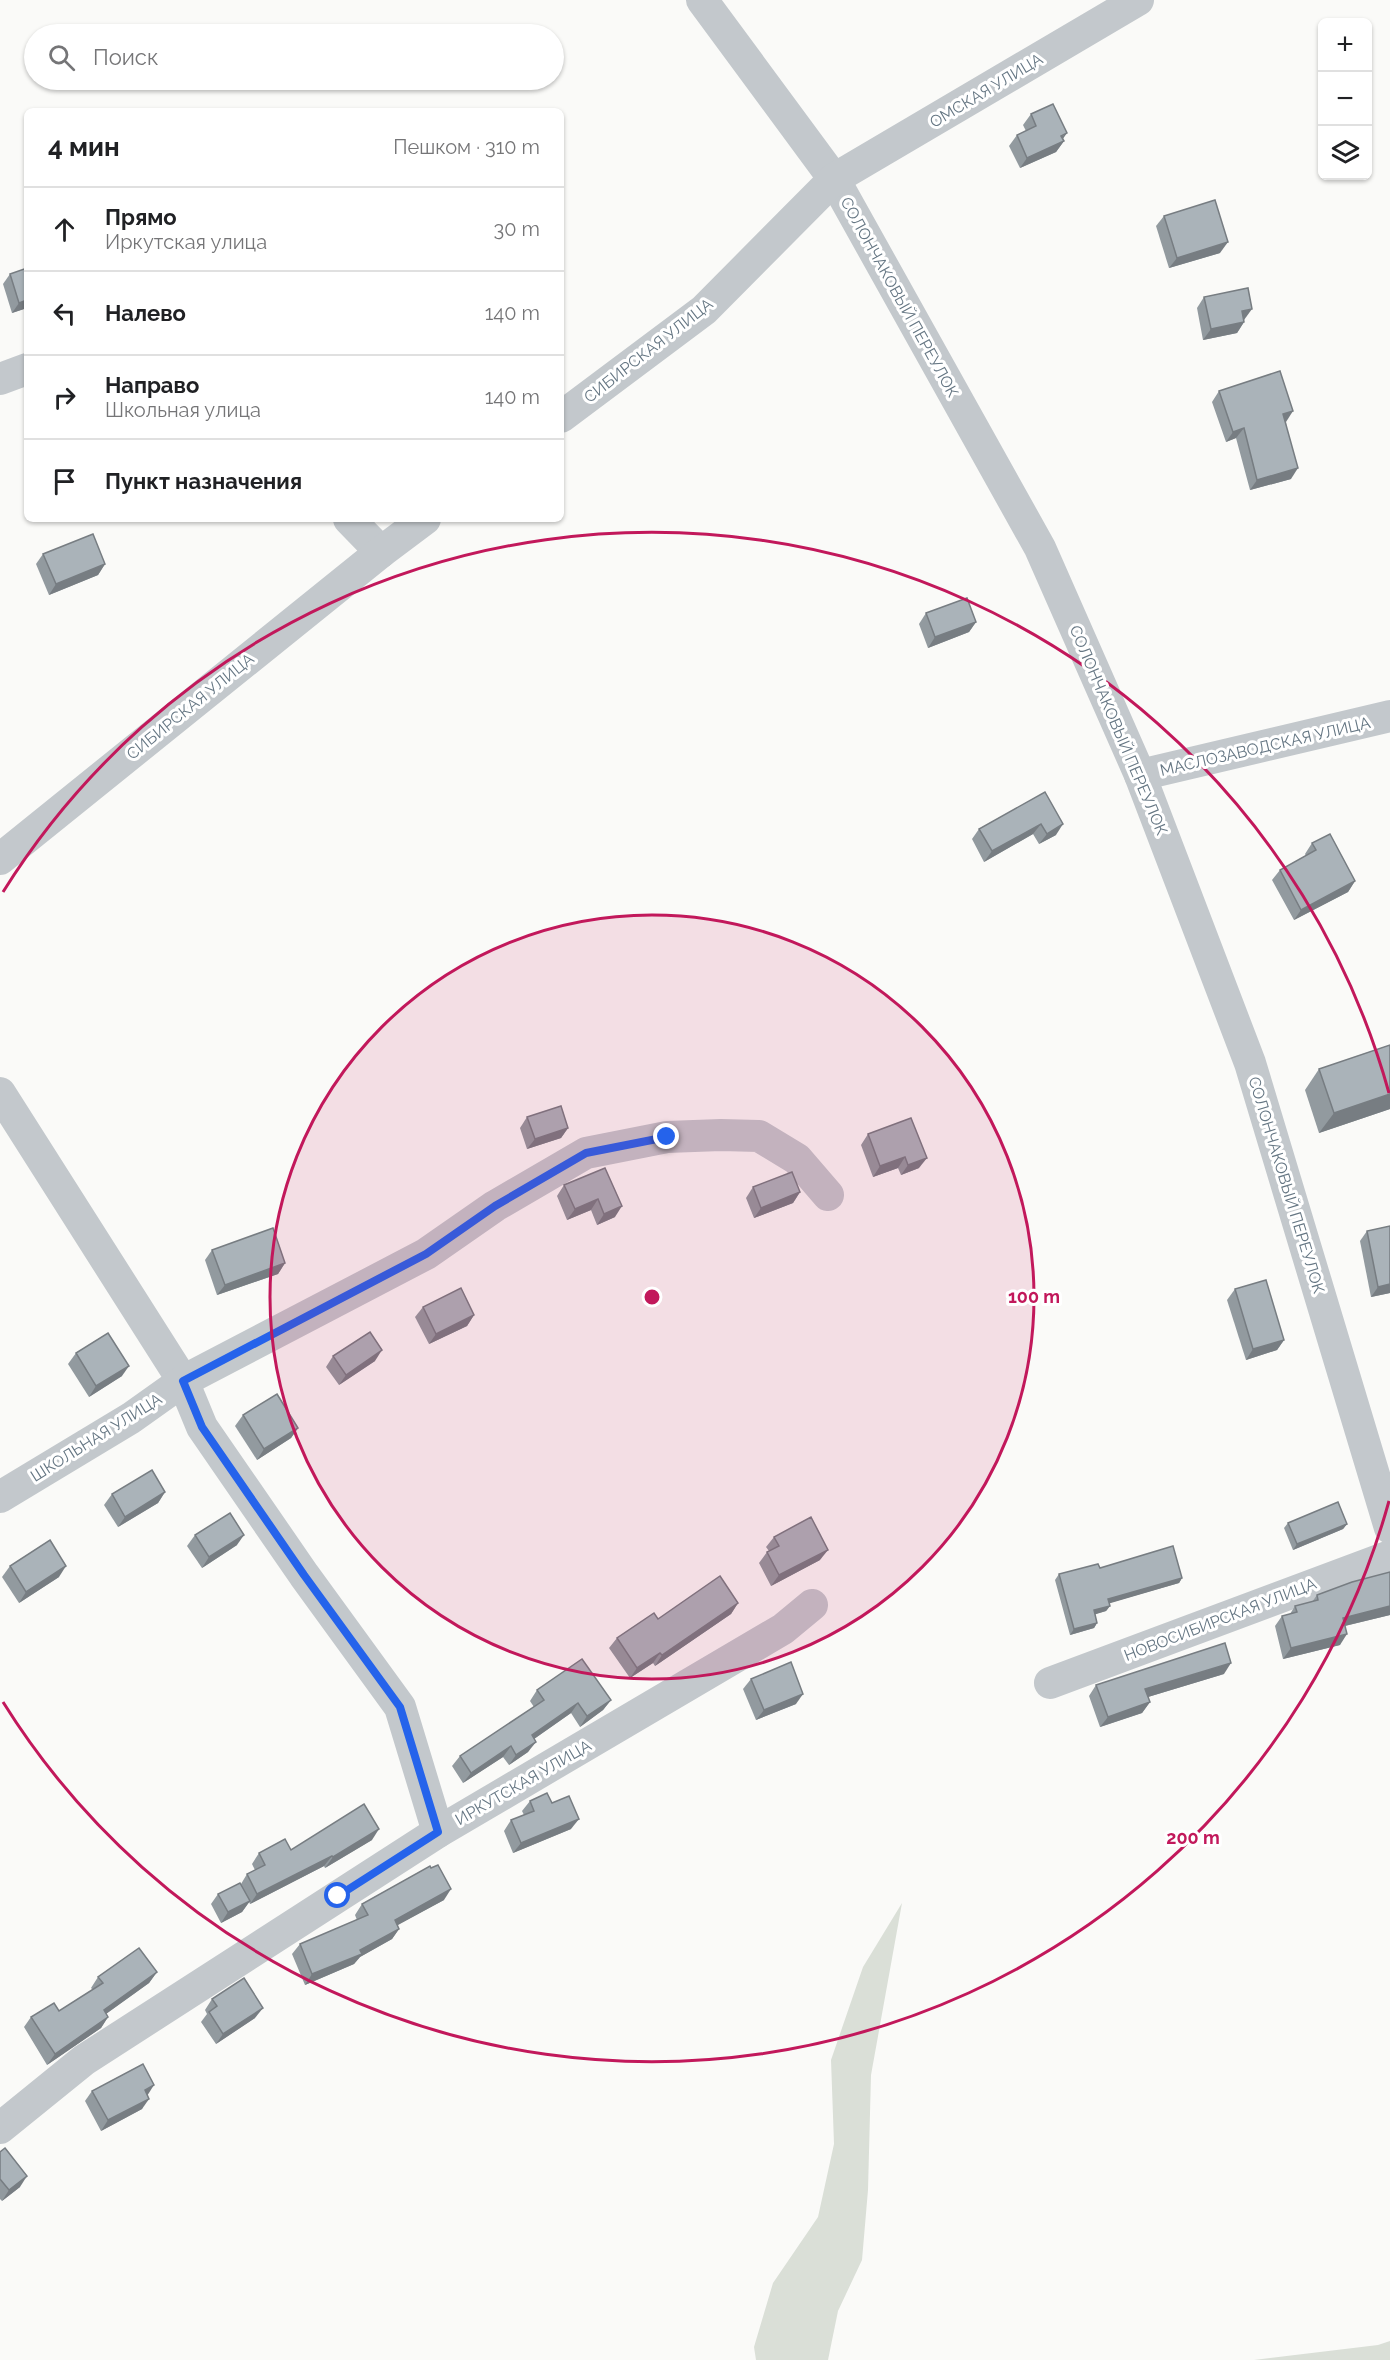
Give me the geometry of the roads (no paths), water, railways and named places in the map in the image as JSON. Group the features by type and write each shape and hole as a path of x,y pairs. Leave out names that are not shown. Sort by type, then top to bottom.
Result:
{"street":[{"name":"СОЛОНЧАКОВЫЙ ПЕРЕУЛОК","path":"702,0 834,179 1040,548 1140,775 1250,1063 1390,1528"},
{"name":"ОМСКАЯ УЛИЦА","path":"834,179 1138,0"},
{"name":"СИБИРСКАЯ УЛИЦА","path":"564,415 705,309 834,179"},
{"path":"0,379 24,370"},
{"path":"352,522 381,552"},
{"name":"СИБИРСКАЯ УЛИЦА","path":"0,859 421,522"},
{"name":"МАСЛОЗАВОДСКАЯ УЛИЦА","path":"1140,775 1390,716"},
{"path":"0,1093 183,1381 202,1427 304,1575 400,1707 438,1832"},
{"name":"ШКОЛЬНАЯ УЛИЦА","path":"0,1497 131,1418 183,1381 426,1254 495,1206 586,1153 667,1137 759,1136 797,1159 828,1195"},
{"name":"НОВОСИБИРСКАЯ УЛИЦА","path":"1050,1683 1390,1556"},
{"name":"ИРКУТСКАЯ УЛИЦА","path":"0,2127 84,2060 438,1832 783,1629 812,1605"}]}
